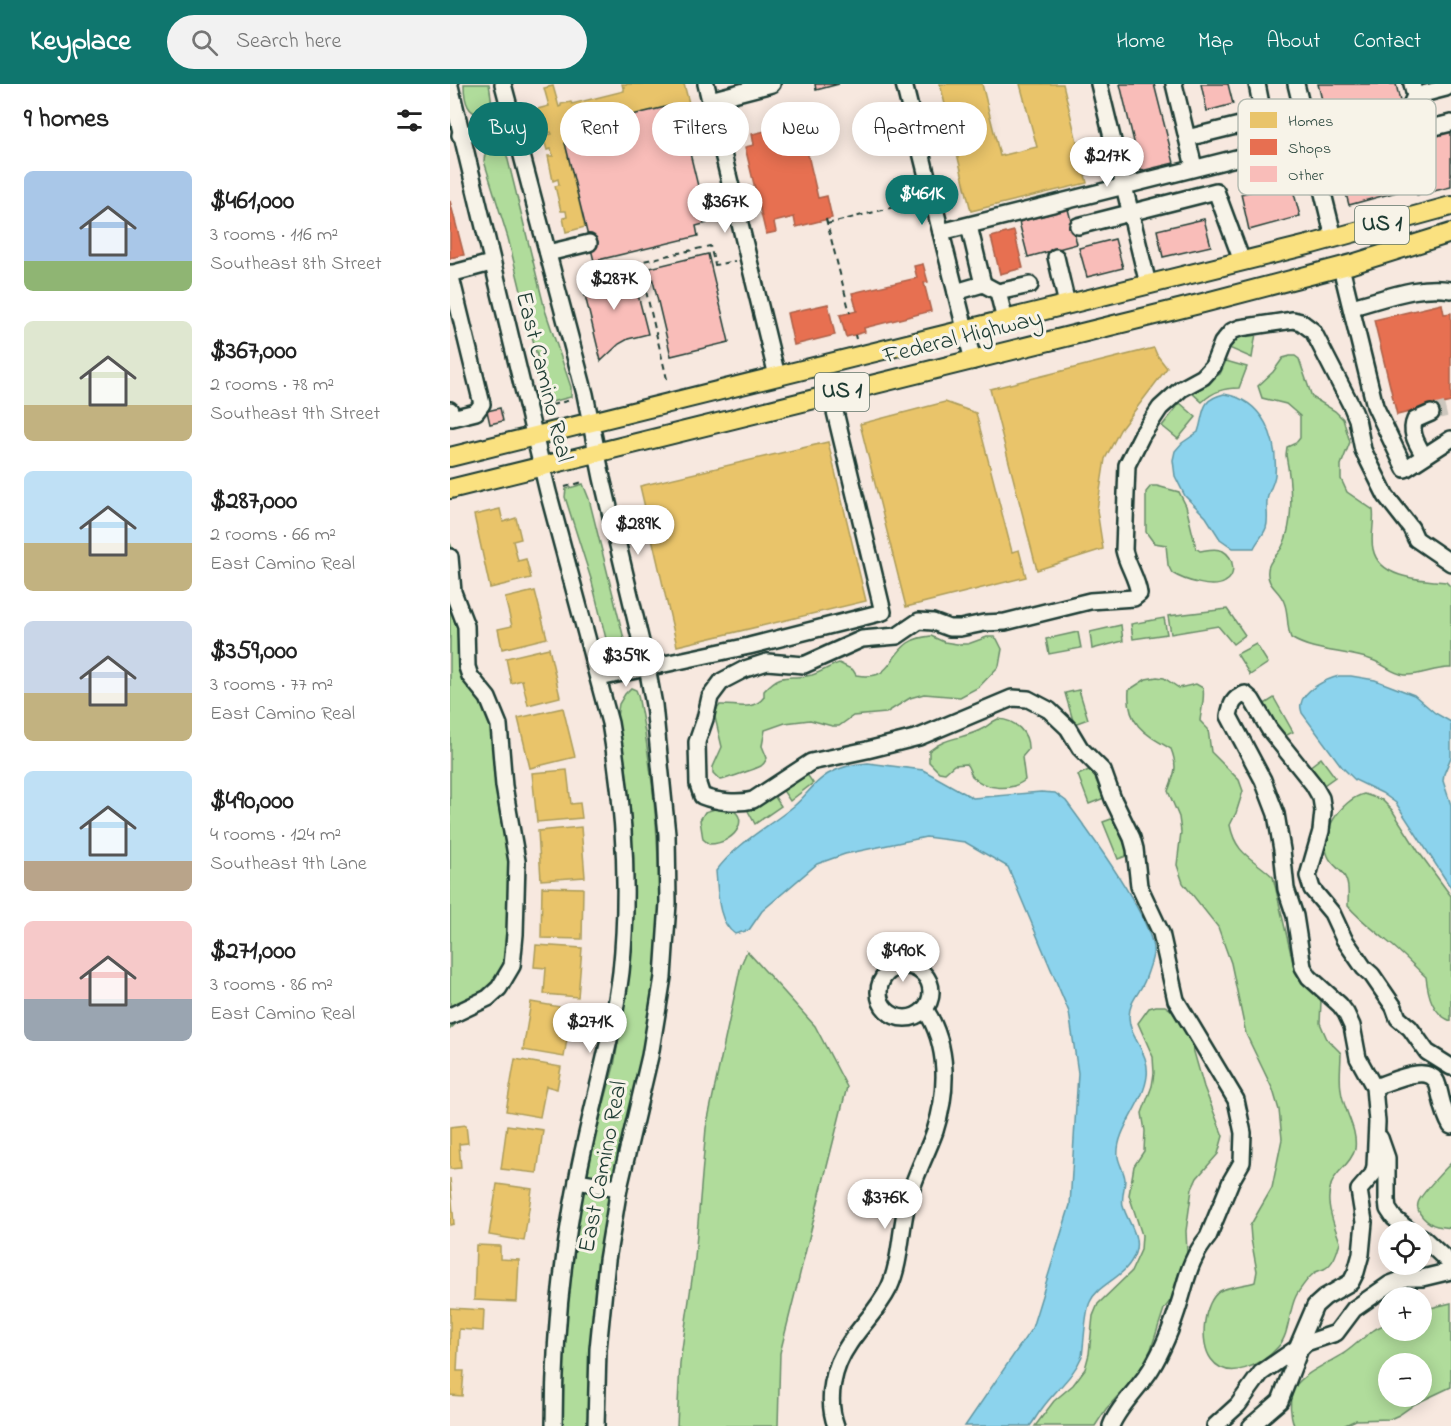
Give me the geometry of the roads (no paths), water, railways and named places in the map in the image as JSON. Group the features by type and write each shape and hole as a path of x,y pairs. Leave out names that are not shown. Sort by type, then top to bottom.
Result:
{"main road":[{"name":"Federal Highway","path":"450,457 1334,238 1451,206"},
{"name":"Federal Highway","path":"450,489 973,361 1341,267 1451,233"}],"street":[{"name":"East Camino Real","path":"503,84 508,102"},
{"path":"706,84 777,376"},
{"path":"710,100 772,84"},
{"path":"904,84 973,361"},
{"path":"1099,84 1148,284"},
{"path":"1174,84 1194,167"},
{"path":"1296,84 1300,99"},
{"path":"1414,90 1446,88 1445,84"},
{"name":"East Camino Real","path":"450,86 452,105 541,466 610,723 621,800 626,866 624,935 611,1035 577,1181 565,1257 557,1332 554,1426"},
{"path":"1436,126 1451,123"},
{"path":"1187,138 1238,125"},
{"path":"460,135 468,133"},
{"name":"East Camino Real","path":"522,156 590,421 647,667 654,705 668,862 667,932 658,1015 618,1188 607,1260 599,1338 596,1426"},
{"path":"941,232 1238,156"},
{"path":"1078,226 1216,191 1242,261"},
{"path":"1324,195 1334,238"},
{"path":"969,226 983,284"},
{"path":"548,253 589,243"},
{"path":"1056,256 1067,304"},
{"path":"451,416 476,412 482,404 450,273 491,263"},
{"path":"1341,267 1375,406 1405,469 1451,439"},
{"path":"956,292 983,284 998,292 1030,285"},
{"path":"1352,307 1423,289 1437,287 1451,290"},
{"path":"998,292 1005,320"},
{"path":"1111,1426 1143,1382 1159,1354 1176,1314 1187,1273 1208,1237 1231,1181 1242,1162 1244,1144 1241,1116 1233,1092 1176,1000 1161,933 1139,886 1135,849 1102,771 1080,748 1068,728 1049,710 1028,699 1012,698 919,737 811,762 753,800 743,802 708,799 702,796 698,784 697,742 710,697 722,681 759,664 773,662 804,665 862,639 897,636 920,621 933,622 953,629 984,623 1005,622 1090,601 1134,598 1139,594 1138,585 1127,562 1124,549 1127,465 1142,435 1160,408 1181,389 1203,376 1213,366 1227,336 1232,330 1240,327 1293,320 1301,322 1313,331 1352,407 1357,419 1363,450 1386,496 1411,528 1416,539 1451,563"},
{"path":"598,678 749,646 883,612 831,395"},
{"path":"1424,456 1415,438 1412,425 1415,420 1431,413"},
{"path":"450,557 453,592 466,626 467,667 470,676 488,698 499,725 504,786 517,861 515,949 512,966 499,988 488,998 450,1016"},
{"path":"1215,1426 1238,1406 1261,1373 1297,1348 1315,1306 1325,1297 1351,1282 1361,1254 1364,1222 1359,1190 1373,1174 1377,1132 1374,1087 1358,1058 1352,1026 1341,1005 1309,977 1303,967 1295,916 1286,890 1281,842 1274,808 1263,780 1229,716 1231,704 1240,696 1245,694 1252,700 1269,729 1313,784 1321,798 1323,811 1321,831 1308,876 1312,889 1332,913 1344,939 1394,1007 1398,1018 1410,1028 1427,1052 1451,1067"},
{"path":"836,1426 831,1404 836,1372 849,1343 879,1307 890,1286 907,1203 940,1110 944,1067 942,1046 937,1029 925,1009"},
{"path":"1374,1087 1417,1074 1431,1076 1436,1080 1443,1109 1451,1126"},
{"path":"1377,1132 1387,1158 1389,1209 1398,1221"},
{"path":"577,1181 618,1188"},
{"path":"1432,1244 1451,1264"},
{"path":"1251,1426 1280,1401 1300,1349 1306,1343 1336,1333 1354,1309 1390,1284 1406,1278 1422,1278 1451,1271"}],"water":[{"path":"1224,394 1249,404 1258,413 1265,423 1274,448 1275,475 1268,497 1267,525 1254,548 1233,548 1220,539 1206,517 1185,496 1175,476 1173,460 1175,451 1198,432 1207,403"},
{"path":"1339,676 1375,680 1414,695 1435,713 1451,722 1451,757 1443,781 1451,805 1451,888 1396,803 1382,793 1355,780 1342,767 1302,713 1301,705 1306,694 1322,682"},
{"path":"868,763 923,770 973,798 1041,792 1055,793 1066,801 1118,876 1144,921 1151,940 1153,954 1151,963 1143,985 1129,1011 1130,1025 1143,1052 1147,1076 1141,1097 1125,1127 1118,1147 1118,1157 1125,1179 1123,1206 1135,1235 1135,1253 1126,1269 1094,1295 1088,1307 1082,1356 1068,1378 1030,1426 965,1426 1032,1328 1070,1205 1078,1073 1069,1012 1008,867 965,842 926,837 845,854 817,864 762,911 749,930 735,934 725,922 720,906 716,871 734,852 794,806 823,777 842,768"}],"tunnel":[{"path":"1431,413 1451,408"}]}
